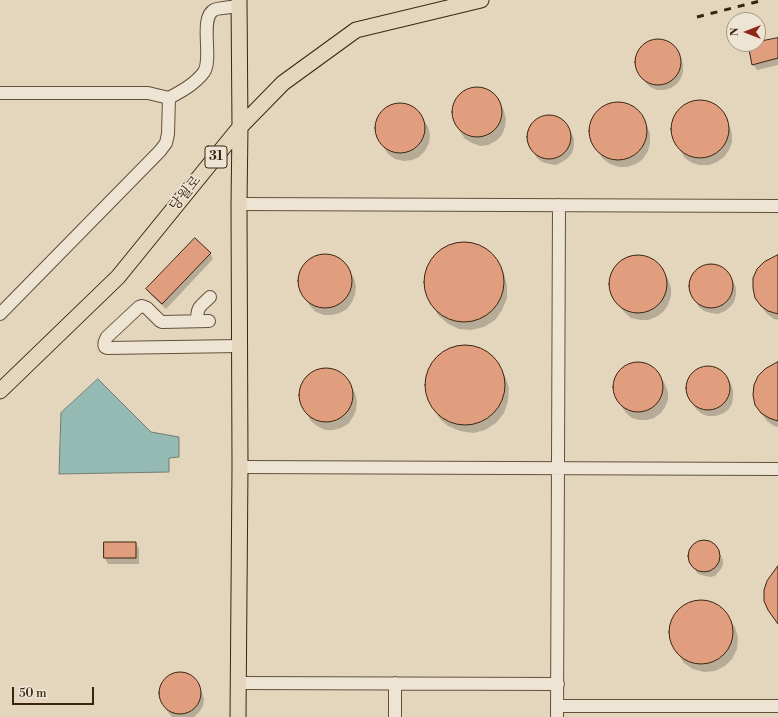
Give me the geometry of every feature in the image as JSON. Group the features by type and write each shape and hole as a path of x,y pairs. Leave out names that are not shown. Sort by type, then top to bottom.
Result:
{"main road":[{"name":"당월로","path":"0,391 118,277 240,127 283,83 356,30 481,0"},
{"path":"238,717 240,467 239,3"}],"lane":[{"path":"0,93 148,93 169,98 192,84 204,71 207,63 207,24 209,15 214,10 239,3"},
{"path":"0,314 160,151 166,143 168,134 169,98"},
{"path":"239,204 778,206"},
{"path":"559,205 558,711 778,706"},
{"path":"210,297 198,309 197,312 203,321 162,322 147,308 142,306 139,307 107,337 104,345 107,348 240,346"},
{"path":"240,467 778,469"},
{"path":"238,683 558,684"},
{"path":"395,683 395,717"}],"water":[{"path":"98,379 151,432 179,437 179,457 169,458 169,472 59,474 61,413"}],"building":[{"path":"778,38 778,58 752,65 750,52 766,52 766,40"},
{"path":"658,39 671,43 677,49 681,62 677,75 671,81 658,85 645,81 639,75 635,62 639,49 645,43"},
{"path":"482,87 487,88 495,94 501,102 501,122 495,130 487,136 472,137 467,136 459,130 453,122 452,107 453,102 459,94 467,88"},
{"path":"700,100 716,105 724,113 729,129 724,145 716,153 700,158 684,153 676,145 671,129 676,113 684,105"},
{"path":"618,102 634,107 642,115 647,131 642,147 634,155 618,160 602,155 594,147 589,131 594,115 602,107"},
{"path":"395,103 405,103 418,110 425,123 425,133 418,146 405,153 395,153 386,149 379,142 375,133 375,123 379,114 386,107"},
{"path":"545,115 553,115 558,116 565,121 570,128 570,146 565,153 558,158 545,159 537,156 530,149 527,141 527,133 530,125 537,118"},
{"path":"195,238 211,253 162,304 146,289"},
{"path":"464,242 479,245 492,254 501,267 504,282 501,297 492,310 479,319 464,322 449,319 436,310 427,297 424,282 427,267 436,254 449,245"},
{"path":"325,254 335,256 344,262 350,271 352,281 350,291 344,300 335,306 325,308 315,306 306,300 300,291 298,281 300,271 306,262 315,256"},
{"path":"638,255 654,260 662,268 667,284 662,300 654,308 638,313 622,308 614,300 609,284 614,268 622,260"},
{"path":"778,255 778,314 768,311 761,306 755,298 753,278 757,269 764,262"},
{"path":"707,264 715,264 720,265 727,270 732,277 732,295 727,302 720,307 707,308 699,305 692,298 689,290 689,282 692,274 699,267"},
{"path":"465,345 480,348 493,357 502,370 505,385 502,400 493,413 480,422 465,425 450,422 437,413 428,400 425,385 428,370 437,357 450,348"},
{"path":"643,362 648,363 656,369 662,377 662,397 656,405 648,411 633,412 628,411 620,405 614,397 613,382 614,377 620,369 628,363"},
{"path":"778,362 778,421 761,413 755,405 753,395 754,385 758,376 765,369"},
{"path":"704,366 712,366 717,367 724,372 729,379 729,397 724,404 717,409 704,410 696,407 689,400 686,392 686,384 689,376 696,369"},
{"path":"326,368 336,370 345,376 351,385 353,395 351,405 345,414 336,420 326,422 316,420 307,414 301,405 299,395 301,385 307,376 316,370"},
{"path":"704,540 713,543 717,547 720,556 717,565 713,569 704,572 695,569 691,565 688,556 691,547 695,543"},
{"path":"104,542 136,542 136,558 104,558"},
{"path":"778,566 778,624 768,610 764,601 764,590 767,581"},
{"path":"695,600 707,600 724,609 731,620 733,632 731,644 724,655 707,664 695,664 683,659 674,650 669,638 669,626 674,614 683,605"},
{"path":"176,672 184,672 195,678 201,689 201,697 195,708 184,714 176,714 165,708 159,697 159,689 165,678"}],"railway":[{"path":"697,17 764,0"}]}
